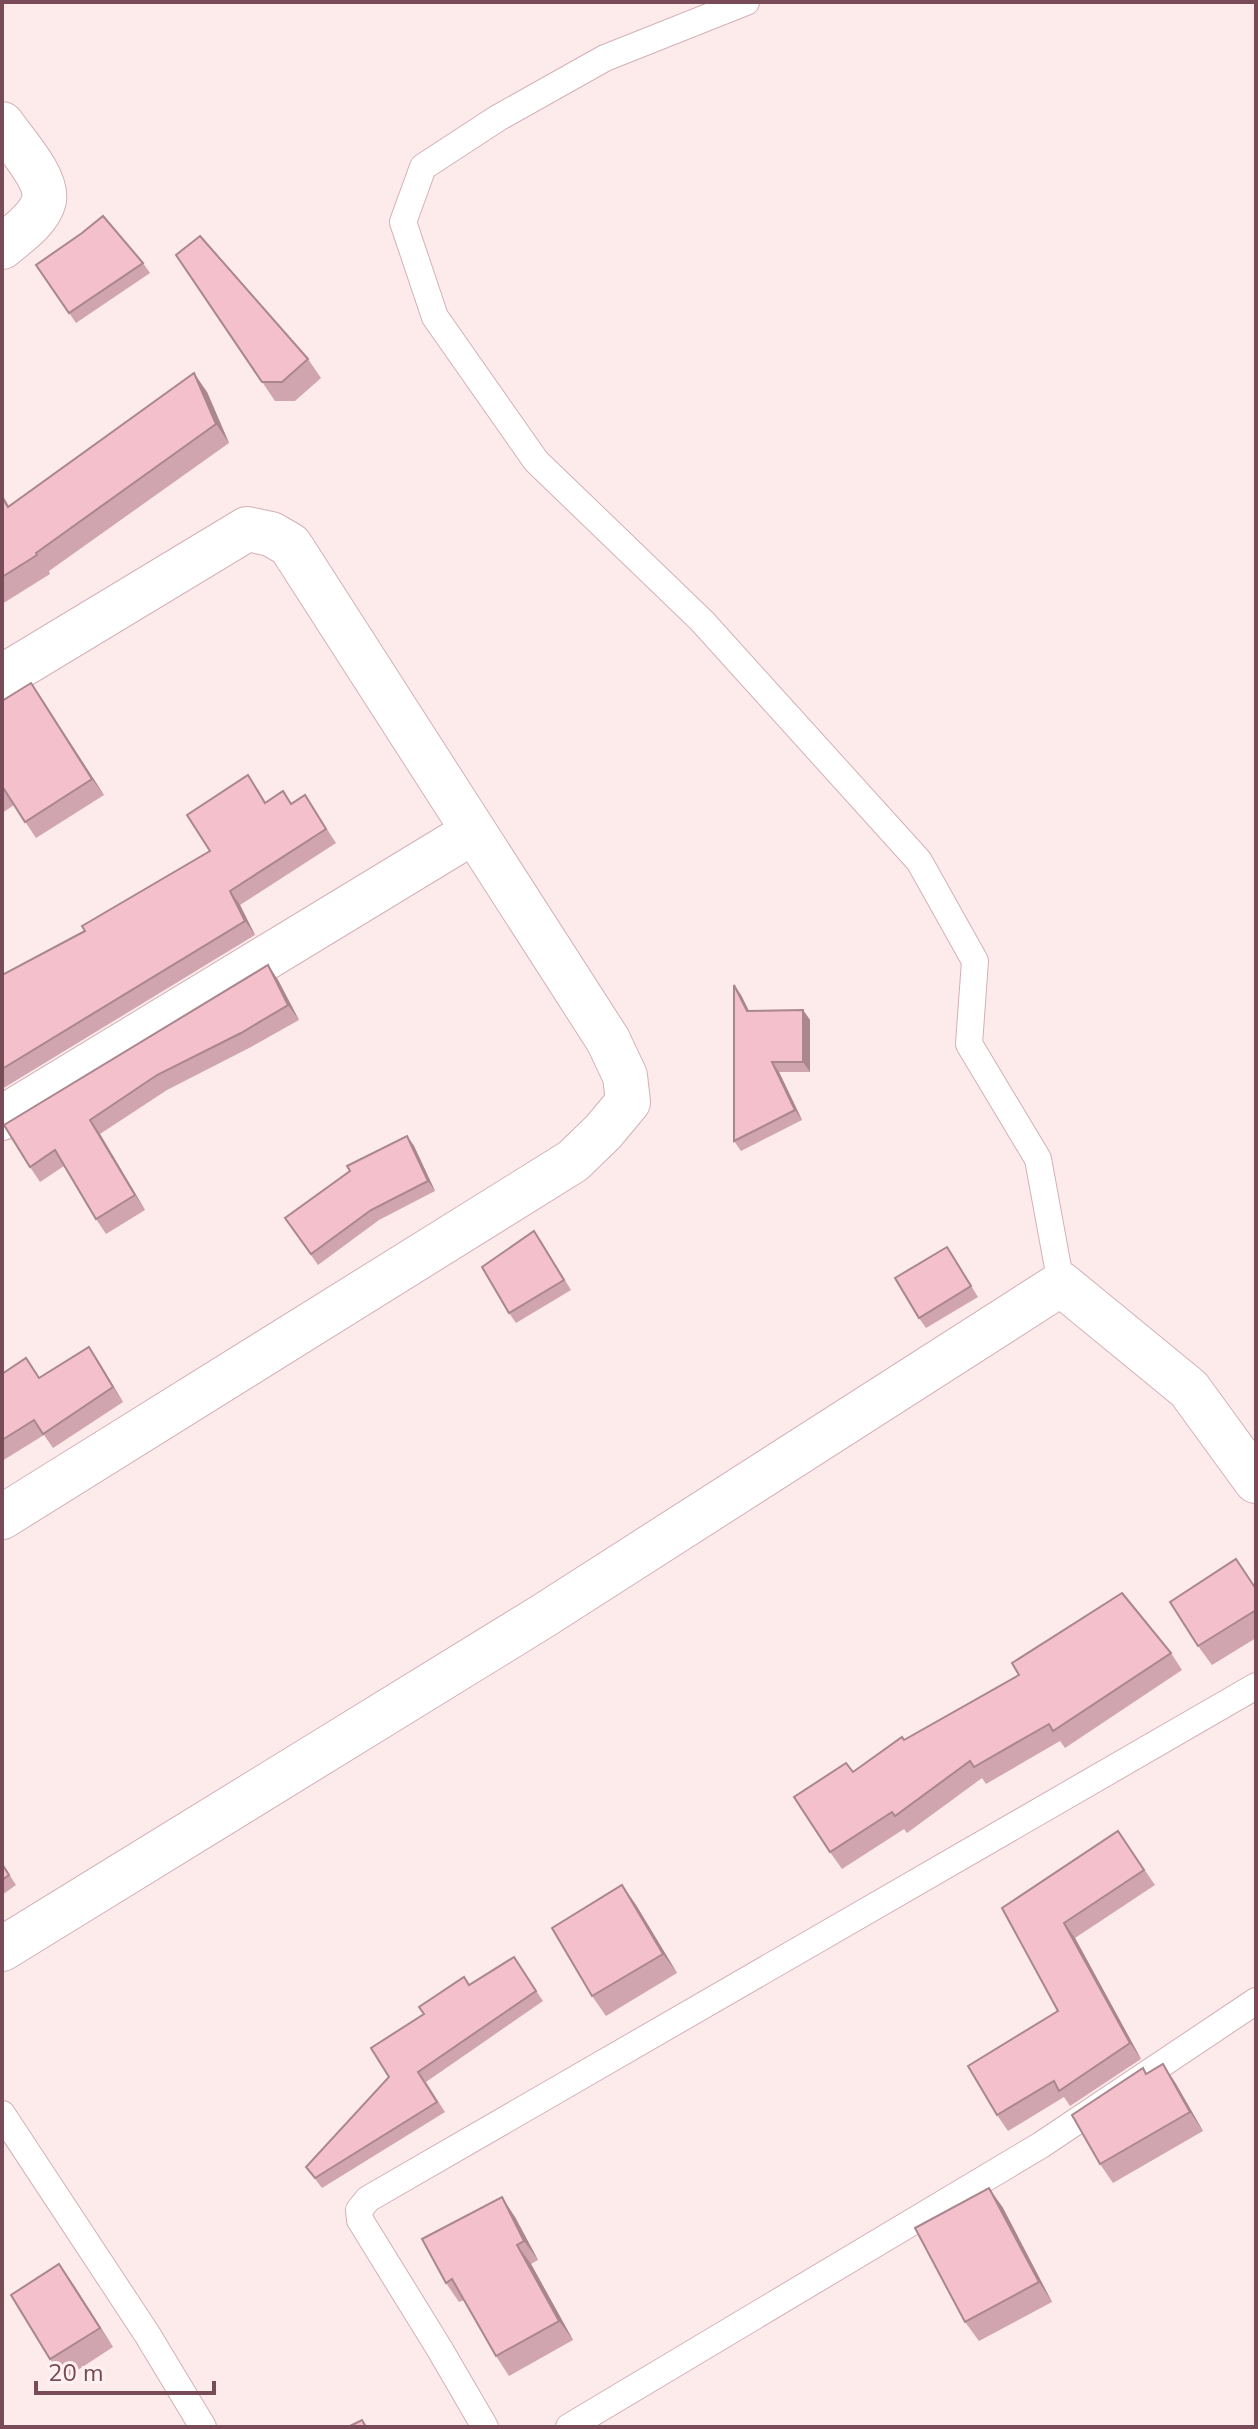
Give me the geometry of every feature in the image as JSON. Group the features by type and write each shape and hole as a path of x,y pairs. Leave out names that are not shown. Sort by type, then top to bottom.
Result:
{"street":[{"path":"2,124 38,175 44,200 36,214 2,247"},
{"path":"2,677 247,529 271,534 290,545 608,1040 625,1076 628,1102 573,1161 2,1517"},
{"path":"2,1118 473,832"},
{"path":"2,1949 543,1616 1061,1284 1189,1389 1256,1481"}],"lane":[{"path":"746,2 605,58 485,126 423,167 403,222 435,317 536,461 702,621 919,861 975,961 969,1044 1038,1159 1061,1284"},
{"path":"485,2427 360,2220 359,2210 368,2199 1256,1686"},
{"path":"569,2427 1041,2145 1256,2001"},
{"path":"2,2114 147,2334 203,2427"}],"building":[{"path":"103,216 143,263 69,313 36,265"},
{"path":"200,236 308,359 282,382 262,382 176,255"},
{"path":"194,373 216,424 37,555 2,577 2,497 8,507"},
{"path":"31,683 92,779 25,822 2,790 2,701"},
{"path":"248,775 265,803 283,791 291,804 305,795 326,829 230,891 245,921 2,1069 2,975 85,931 82,926 210,851 187,815"},
{"path":"268,965 288,1005 241,1033 157,1075 90,1120 135,1195 96,1219 55,1150 30,1167 4,1125"},
{"path":"734,985 747,1011 803,1010 803,1062 772,1062 795,1110 734,1141"},
{"path":"407,1136 428,1181 371,1210 311,1254 285,1218 350,1171 347,1166"},
{"path":"534,1231 564,1280 509,1313 482,1267"},
{"path":"947,1247 971,1286 919,1318 895,1278"},
{"path":"89,1347 113,1387 43,1434 34,1420 2,1440 2,1374 26,1358 39,1378"},
{"path":"1236,1559 1256,1589 1256,1610 1198,1646 1170,1602"},
{"path":"1122,1593 1171,1653 1053,1731 1049,1724 974,1767 970,1761 895,1816 892,1812 830,1852 794,1797 846,1763 853,1772 902,1737 904,1740 1019,1675 1012,1663"},
{"path":"1118,1831 1144,1870 1064,1923 1130,2043 1059,2091 1054,2081 997,2115 968,2066 1058,2011 1002,1908"},
{"path":"2,1864 9,1875 2,1880"},
{"path":"622,1885 663,1954 592,1996 552,1928"},
{"path":"514,1957 536,1991 418,2072 437,2102 315,2178 306,2167 389,2077 371,2048 424,2014 419,2007 464,1977 469,1985"},
{"path":"1163,2064 1190,2112 1100,2164 1072,2115 1143,2068 1146,2074"},
{"path":"989,2188 1039,2282 965,2322 915,2228"},
{"path":"502,2197 524,2241 517,2245 559,2321 496,2356 452,2279 446,2283 422,2239"},
{"path":"59,2264 100,2328 50,2359 11,2295"},
{"path":"362,2420 366,2427 348,2427"}]}
